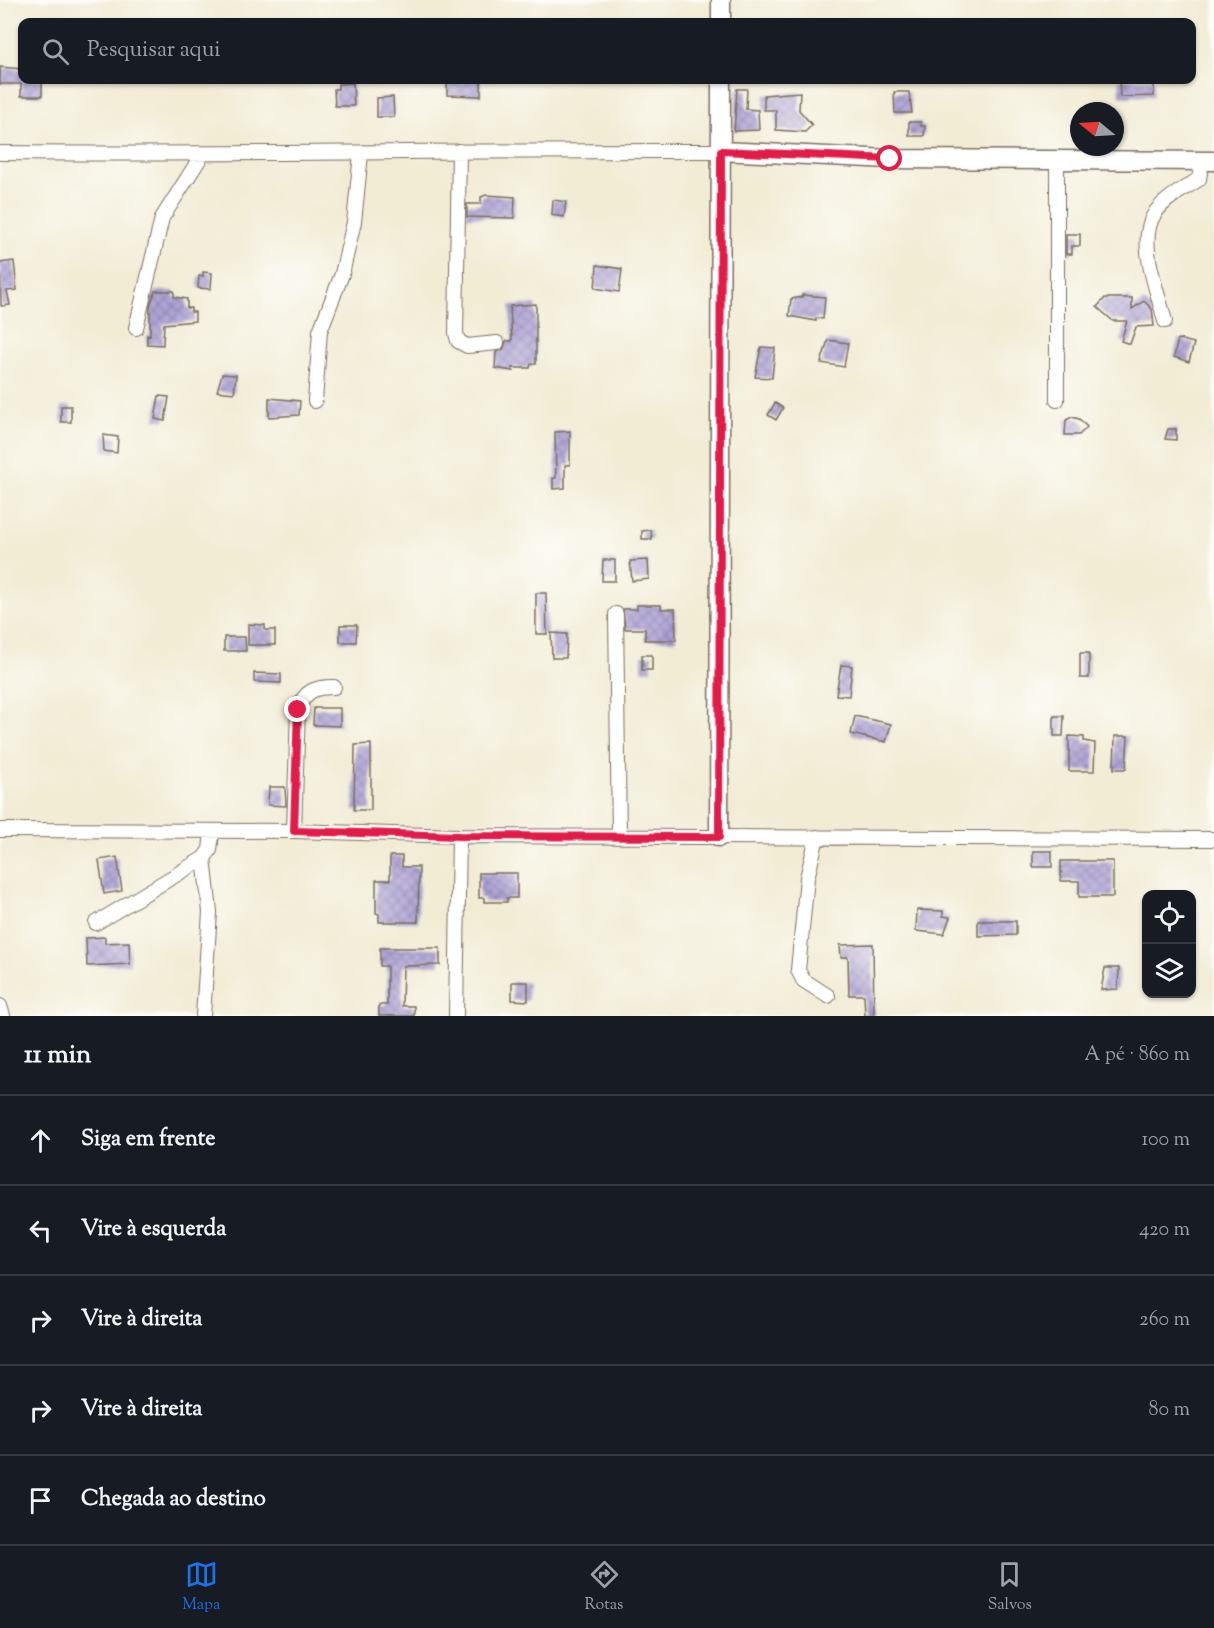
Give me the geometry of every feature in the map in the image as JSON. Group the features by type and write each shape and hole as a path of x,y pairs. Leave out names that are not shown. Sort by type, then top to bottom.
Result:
{"street":[{"path":"721,0 721,18"},
{"path":"719,837 721,84"},
{"path":"459,151 456,333 458,341 467,346 497,343"},
{"path":"0,153 202,155 459,151 721,151 890,159 1208,161 1199,179 1163,204 1149,226 1147,249 1166,321"},
{"path":"315,401 320,331 342,274 354,222 361,154"},
{"path":"136,328 162,218 202,155"},
{"path":"1057,161 1058,400"},
{"path":"616,614 619,836"},
{"path":"294,831 298,710 308,692 318,687 334,687"},
{"path":"0,830 294,831 459,836 1214,838"},
{"path":"96,923 204,858 210,850 212,832"},
{"path":"456,1016 459,836"},
{"path":"818,837 807,878 798,970 803,980 828,996"},
{"path":"203,1016 210,912 204,858"},
{"path":"0,1006 3,1016"}],"building":[{"path":"0,67 18,69 18,84 0,84"},
{"path":"21,84 42,84 42,96 21,96"},
{"path":"338,84 353,84 354,106 335,106 334,89 338,89"},
{"path":"447,84 481,84 481,96 447,95"},
{"path":"1119,84 1154,84 1154,96 1120,97"},
{"path":"737,89 747,89 746,109 758,110 759,130 734,131"},
{"path":"800,92 799,110 812,125 805,132 776,130 776,110 764,110 764,95"},
{"path":"894,92 909,92 912,113 895,113"},
{"path":"393,97 394,117 377,117 377,98"},
{"path":"909,122 921,122 921,126 925,126 924,136 909,136"},
{"path":"486,195 515,197 514,218 467,217 467,204 481,204 481,197"},
{"path":"553,200 566,202 564,217 552,215"},
{"path":"1066,234 1080,234 1080,246 1072,246 1072,254 1066,254"},
{"path":"14,261 17,290 7,291 10,305 1,306 0,263"},
{"path":"597,265 622,269 619,292 595,288"},
{"path":"203,272 212,273 211,289 198,288 199,276 203,276"},
{"path":"155,291 174,291 174,297 187,299 187,308 195,312 195,321 164,324 163,345 147,344 147,335 150,336 150,306"},
{"path":"802,295 825,297 823,319 816,318 816,321 789,316 791,299 802,297"},
{"path":"1105,298 1132,298 1132,309 1144,301 1152,309 1154,326 1136,327 1130,344 1121,341 1127,321 1113,321 1097,307"},
{"path":"536,304 536,364 531,364 530,368 512,368 513,371 495,368 496,352 503,350 506,341 512,341 510,306"},
{"path":"1178,339 1194,343 1189,362 1174,357"},
{"path":"828,340 848,343 844,367 821,363"},
{"path":"761,347 775,348 772,378 755,377"},
{"path":"222,374 236,375 234,393 217,391"},
{"path":"159,396 169,397 165,421 155,419"},
{"path":"269,398 300,401 299,415 269,417"},
{"path":"775,403 783,408 776,420 768,415"},
{"path":"61,406 71,406 71,422 61,422"},
{"path":"1072,417 1079,419 1087,427 1079,435 1065,435 1066,420"},
{"path":"1168,429 1176,429 1176,440 1165,439"},
{"path":"570,431 570,465 565,465 565,488 553,489 553,478 556,478 555,432"},
{"path":"103,435 118,437 117,453 104,451"},
{"path":"651,530 652,539 642,539 642,531"},
{"path":"603,560 615,560 615,581 602,581"},
{"path":"648,560 649,579 632,581 630,561"},
{"path":"536,593 546,593 547,634 536,634"},
{"path":"637,605 661,605 661,609 675,609 676,640 645,640 645,629 625,629 623,609 637,609"},
{"path":"248,624 265,625 265,630 275,630 275,645 248,645"},
{"path":"340,625 357,625 356,642 340,642"},
{"path":"551,633 567,634 566,658 552,658"},
{"path":"224,637 245,637 246,651 224,651"},
{"path":"1080,653 1089,653 1089,678 1080,678"},
{"path":"642,655 652,655 652,670 642,670"},
{"path":"841,665 852,666 849,696 836,695"},
{"path":"254,673 281,674 281,683 254,682"},
{"path":"314,708 340,708 340,726 313,725"},
{"path":"855,716 891,724 886,742 851,734"},
{"path":"1054,716 1064,716 1063,736 1054,736"},
{"path":"1069,736 1084,737 1084,741 1095,743 1094,771 1069,771"},
{"path":"1115,736 1128,736 1126,769 1114,769"},
{"path":"371,744 371,810 354,810 355,745"},
{"path":"269,787 285,787 286,806 268,805"},
{"path":"1033,851 1052,851 1052,867 1033,867"},
{"path":"390,856 402,856 402,867 419,867 418,922 379,922 379,914 376,913 376,880 390,880"},
{"path":"117,857 122,891 104,894 99,860"},
{"path":"1061,861 1113,861 1113,897 1079,897 1079,881 1061,881"},
{"path":"479,873 517,873 517,898 507,898 507,902 484,902 484,898 479,898"},
{"path":"917,910 943,911 943,916 950,917 944,934 916,931"},
{"path":"978,921 1016,921 1016,935 978,936"},
{"path":"105,937 105,943 129,942 130,964 87,966 86,938"},
{"path":"873,944 874,1016 865,1016 864,995 849,995 848,957 841,957 840,945"},
{"path":"380,948 440,948 440,965 403,966 402,1006 414,1006 414,1016 379,1016 379,1005 387,1005 387,966 380,966"},
{"path":"1105,968 1119,968 1118,989 1101,990"},
{"path":"512,982 528,982 528,1001 512,1000"}],"route":[{"path":"298,710 294,831 459,836 719,837 721,151 890,159"}]}
